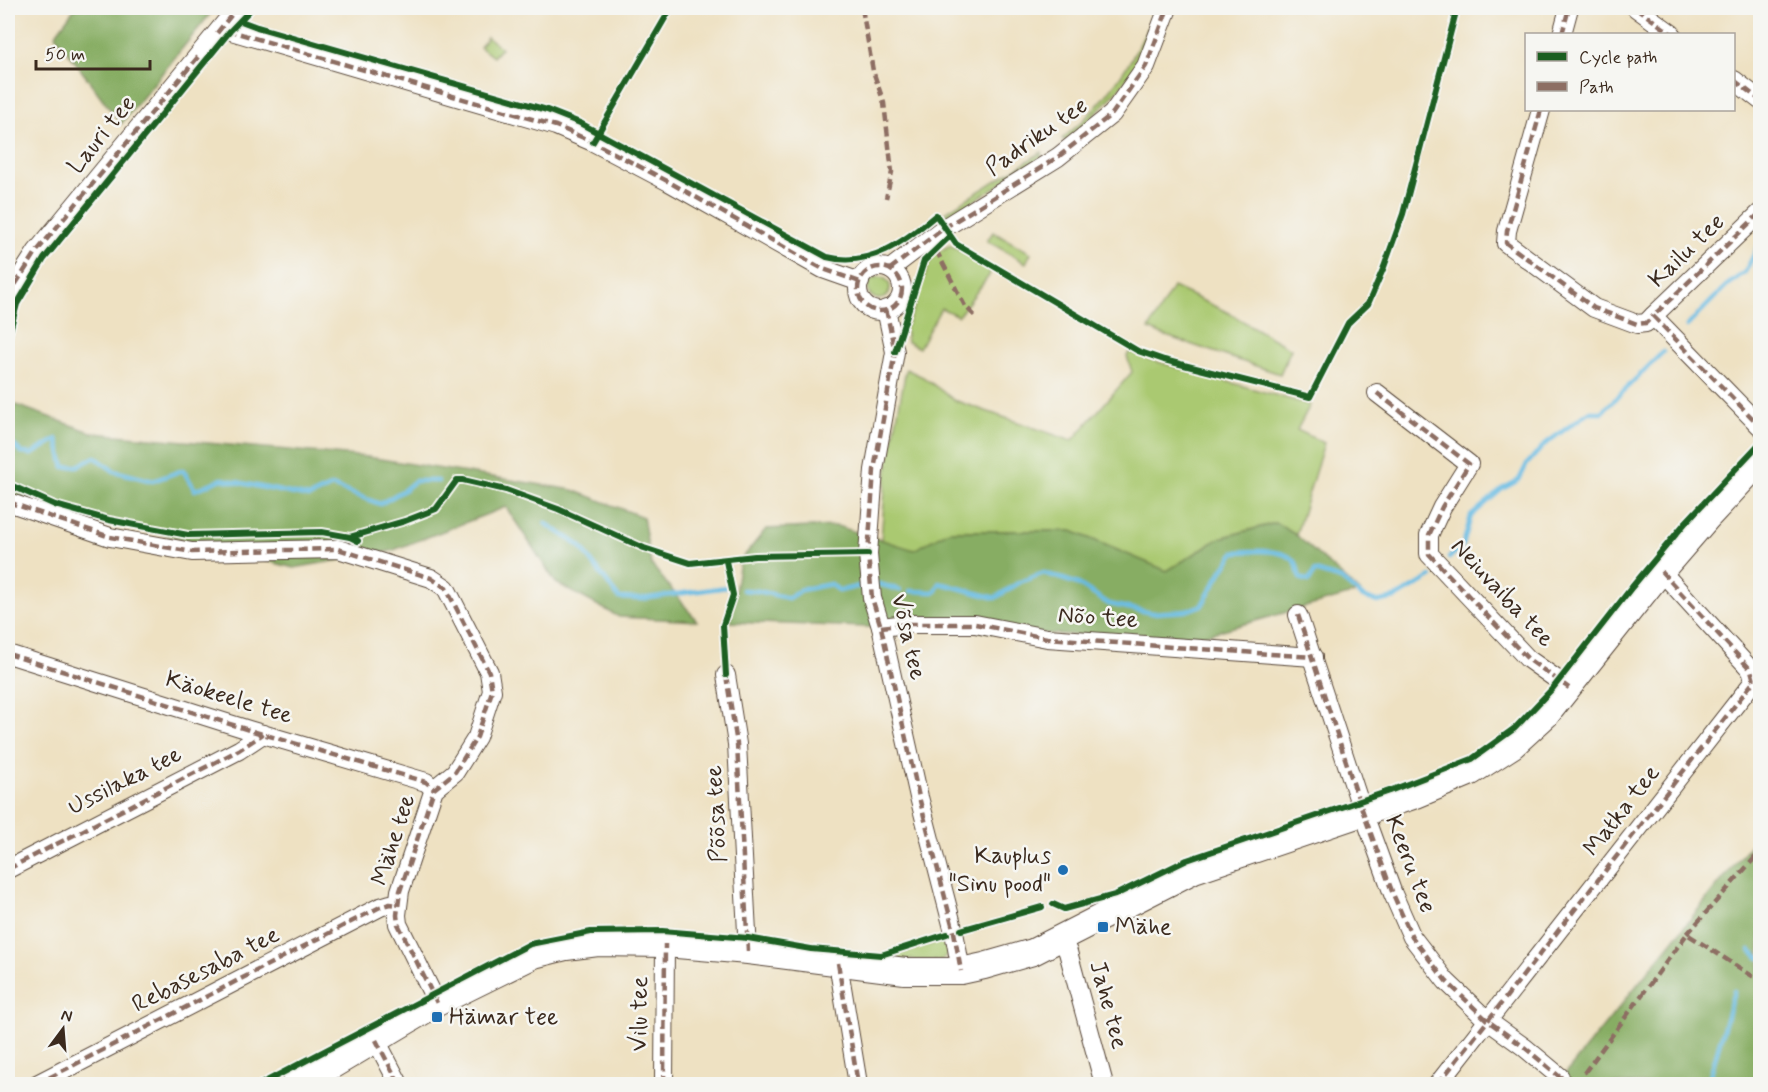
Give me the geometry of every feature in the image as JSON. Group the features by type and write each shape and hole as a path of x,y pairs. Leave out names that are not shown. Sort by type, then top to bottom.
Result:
{"main road":[{"path":"295,1084 376,1040 437,1003 534,955 566,946 665,944 748,951 905,970 961,971 1004,962 1062,939 1194,870 1416,795 1471,772 1513,745 1547,714 1661,572 1757,472"}],"street":[{"name":"Lauri tee","path":"8,296 37,251 237,8"},
{"name":"Padriku tee","path":"890,269 944,228 1058,157 1112,114 1146,66 1168,8"},
{"path":"1562,33 1569,8"},
{"path":"1636,8 1671,33"},
{"path":"221,28 556,126 592,141 669,182 824,269 860,282"},
{"path":"1735,81 1761,100"},
{"path":"1541,111 1507,231 1506,243 1594,308 1637,324 1646,323 1653,316"},
{"name":"Kailu tee","path":"1761,213 1653,316 1761,426"},
{"path":"883,267 890,269 900,278 902,291 897,302 886,309 874,309 864,303 859,293 860,282 869,270 883,267"},
{"name":"Võsa tee","path":"886,309 894,352 877,444 868,554 872,598 881,627 919,797 954,932 961,971"},
{"name":"Neiuvaiba tee","path":"1377,393 1469,464 1442,507 1429,535 1429,554 1528,659 1569,688"},
{"name":"Mähe tee","path":"8,502 110,537 192,552 338,549 431,578 446,588 489,672 492,691 477,737 455,772 434,789 400,891 398,924 437,1003"},
{"name":"Matka tee","path":"1438,1084 1754,681 1751,670 1661,572"},
{"name":"Keeru tee","path":"1298,615 1359,801 1393,894 1412,937 1446,981 1488,1021 1560,1077"},
{"name":"Nõo tee","path":"881,627 907,624 975,624 1047,638 1313,657"},
{"name":"Käokeele tee","path":"8,654 263,734 426,782 434,789"},
{"name":"Põõsa tee","path":"726,675 737,744 748,951"},
{"name":"Ussilaka tee","path":"8,869 239,750 263,734"},
{"name":"Rebasesaba tee","path":"37,1084 380,907 390,904 398,905"},
{"name":"Jahe tee","path":"1062,939 1068,952 1104,1084"},
{"name":"Vilu tee","path":"664,1084 665,944"},
{"path":"838,963 858,1084"},
{"path":"376,1040 399,1084"}],"green space":[{"path":"75,8 215,8 121,124 55,35"},
{"path":"1156,8 1161,8 1143,51 1129,76 1083,126 1067,141 1062,139 1092,111 1118,80 1139,45"},
{"path":"487,37 501,48 493,57 480,47"},
{"path":"1042,152 1041,158 945,219 947,211"},
{"path":"993,232 1031,253 1026,263 987,241"},
{"path":"950,245 991,269 989,276 958,316 941,308 919,348 907,342 905,329 929,263 935,254"},
{"path":"879,277 887,280 890,288 887,296 879,299 871,296 868,288 871,280"},
{"path":"1173,287 1227,312 1291,349 1280,374 1149,329"},
{"path":"1130,351 1148,359 1310,405 1297,430 1324,443 1296,535 1275,523 1220,538 1167,571 1072,531 949,531 914,551 881,540 886,477 906,369 923,377 954,400 1072,441 1132,372 1127,356"},
{"path":"8,402 93,433 368,457 573,490 643,517 651,564 697,621 619,617 556,583 506,507 391,551 294,568 8,494"},
{"path":"1276,523 1296,535 1360,592 1190,639 730,622 740,561 766,529 837,526 914,550 949,531 1072,531 1167,571 1220,538"},
{"path":"1760,833 1760,1084 1557,1084"},
{"path":"948,939 948,954 941,961 881,959"}],"waterway":[{"path":"1687,326 1726,286 1745,272 1760,243"},
{"path":"1449,558 1463,545 1471,516 1502,489 1519,480 1527,464 1545,444 1589,412 1602,412 1663,352"},
{"path":"8,440 22,453 32,454 57,439 64,467 78,466 95,457 114,471 153,481 183,470 195,490 222,479 309,497 332,486 380,504 415,481 438,481"},
{"path":"545,523 580,546 619,598 641,599 727,587"},
{"path":"910,591 935,592 940,583 995,598 1020,582 1044,573 1078,584 1109,604 1152,613 1186,611 1202,605 1235,552 1250,551 1284,554 1296,563 1300,578 1309,581 1315,571 1341,579 1363,597 1377,602 1395,598 1431,577"},
{"path":"743,590 788,598 801,590 831,584 839,591 860,586"},
{"path":"879,584 900,590"},
{"path":"1750,950 1760,958"},
{"path":"1708,1084 1734,991"}],"marked path":[{"path":"217,33 237,8"},
{"path":"862,8 873,71 884,103 892,172 886,198"},
{"path":"890,269 944,228 1058,157 1112,114 1146,66 1168,8"},
{"path":"1562,33 1569,8"},
{"path":"1636,8 1671,33"},
{"path":"227,30 556,126 593,142 669,182 823,269 860,282"},
{"path":"8,296 37,251 198,57"},
{"path":"1735,81 1760,100"},
{"path":"1541,111 1507,231 1506,243 1594,308 1637,324 1646,323 1653,316"},
{"path":"1760,213 1653,316 1760,426"},
{"path":"936,250 965,306 977,318"},
{"path":"880,267 895,274 902,289 895,304 880,311 865,304 858,289 865,274 880,267"},
{"path":"886,309 895,352 874,470 868,554 872,598 881,627 919,797 954,932 961,971"},
{"path":"1377,393 1469,464 1442,507 1429,535 1429,554 1528,659 1569,688"},
{"path":"8,502 110,537 192,552 338,549 431,578 446,588 489,672 492,691 477,737 455,772 434,789 400,891 398,924 437,1003"},
{"path":"1438,1084 1754,681 1751,670 1661,571"},
{"path":"1298,615 1359,801 1393,894 1412,937 1446,981 1488,1021 1560,1077 1581,1084"},
{"path":"881,627 907,624 975,624 1047,638 1313,657"},
{"path":"8,654 249,730 426,782 434,789"},
{"path":"726,675 737,744 748,951"},
{"path":"8,869 239,750 263,734"},
{"path":"1687,934 1760,852"},
{"path":"37,1084 380,907 390,904 398,905"},
{"path":"1576,1084 1687,934 1760,981"},
{"path":"664,1084 665,944"},
{"path":"838,963 858,1084"},
{"path":"376,1040 399,1084"}],"cycle path":[{"path":"8,338 17,304 44,259 230,31 252,8"},
{"path":"593,142 671,8"},
{"path":"241,21 547,110 580,123 827,257 858,259 886,250 912,234 936,215 956,244 1138,351 1164,360 1310,397 1348,323 1368,304 1384,267 1403,214 1457,8"},
{"path":"895,352 924,261 950,236"},
{"path":"1053,904 1064,909 1115,895 1187,860 1392,790 1472,759 1515,728 1553,688 1686,522 1760,443"},
{"path":"350,537 405,521 436,509 457,480 463,480 506,490 558,509 644,548 690,563 755,556 868,554"},
{"path":"8,484 55,505 109,520 188,535 322,532 350,537 358,541"},
{"path":"726,561 733,595 723,625 726,675"},
{"path":"961,930 1042,907"},
{"path":"261,1084 530,944 591,932 662,931 748,938 811,949 881,955 947,934"}],"place":[{"name":"Kauplus \"Sinu pood\"","path":"1063,870"},
{"name":"Mähe","path":"1103,927"},
{"name":"Hämar tee","path":"437,1017"}]}
